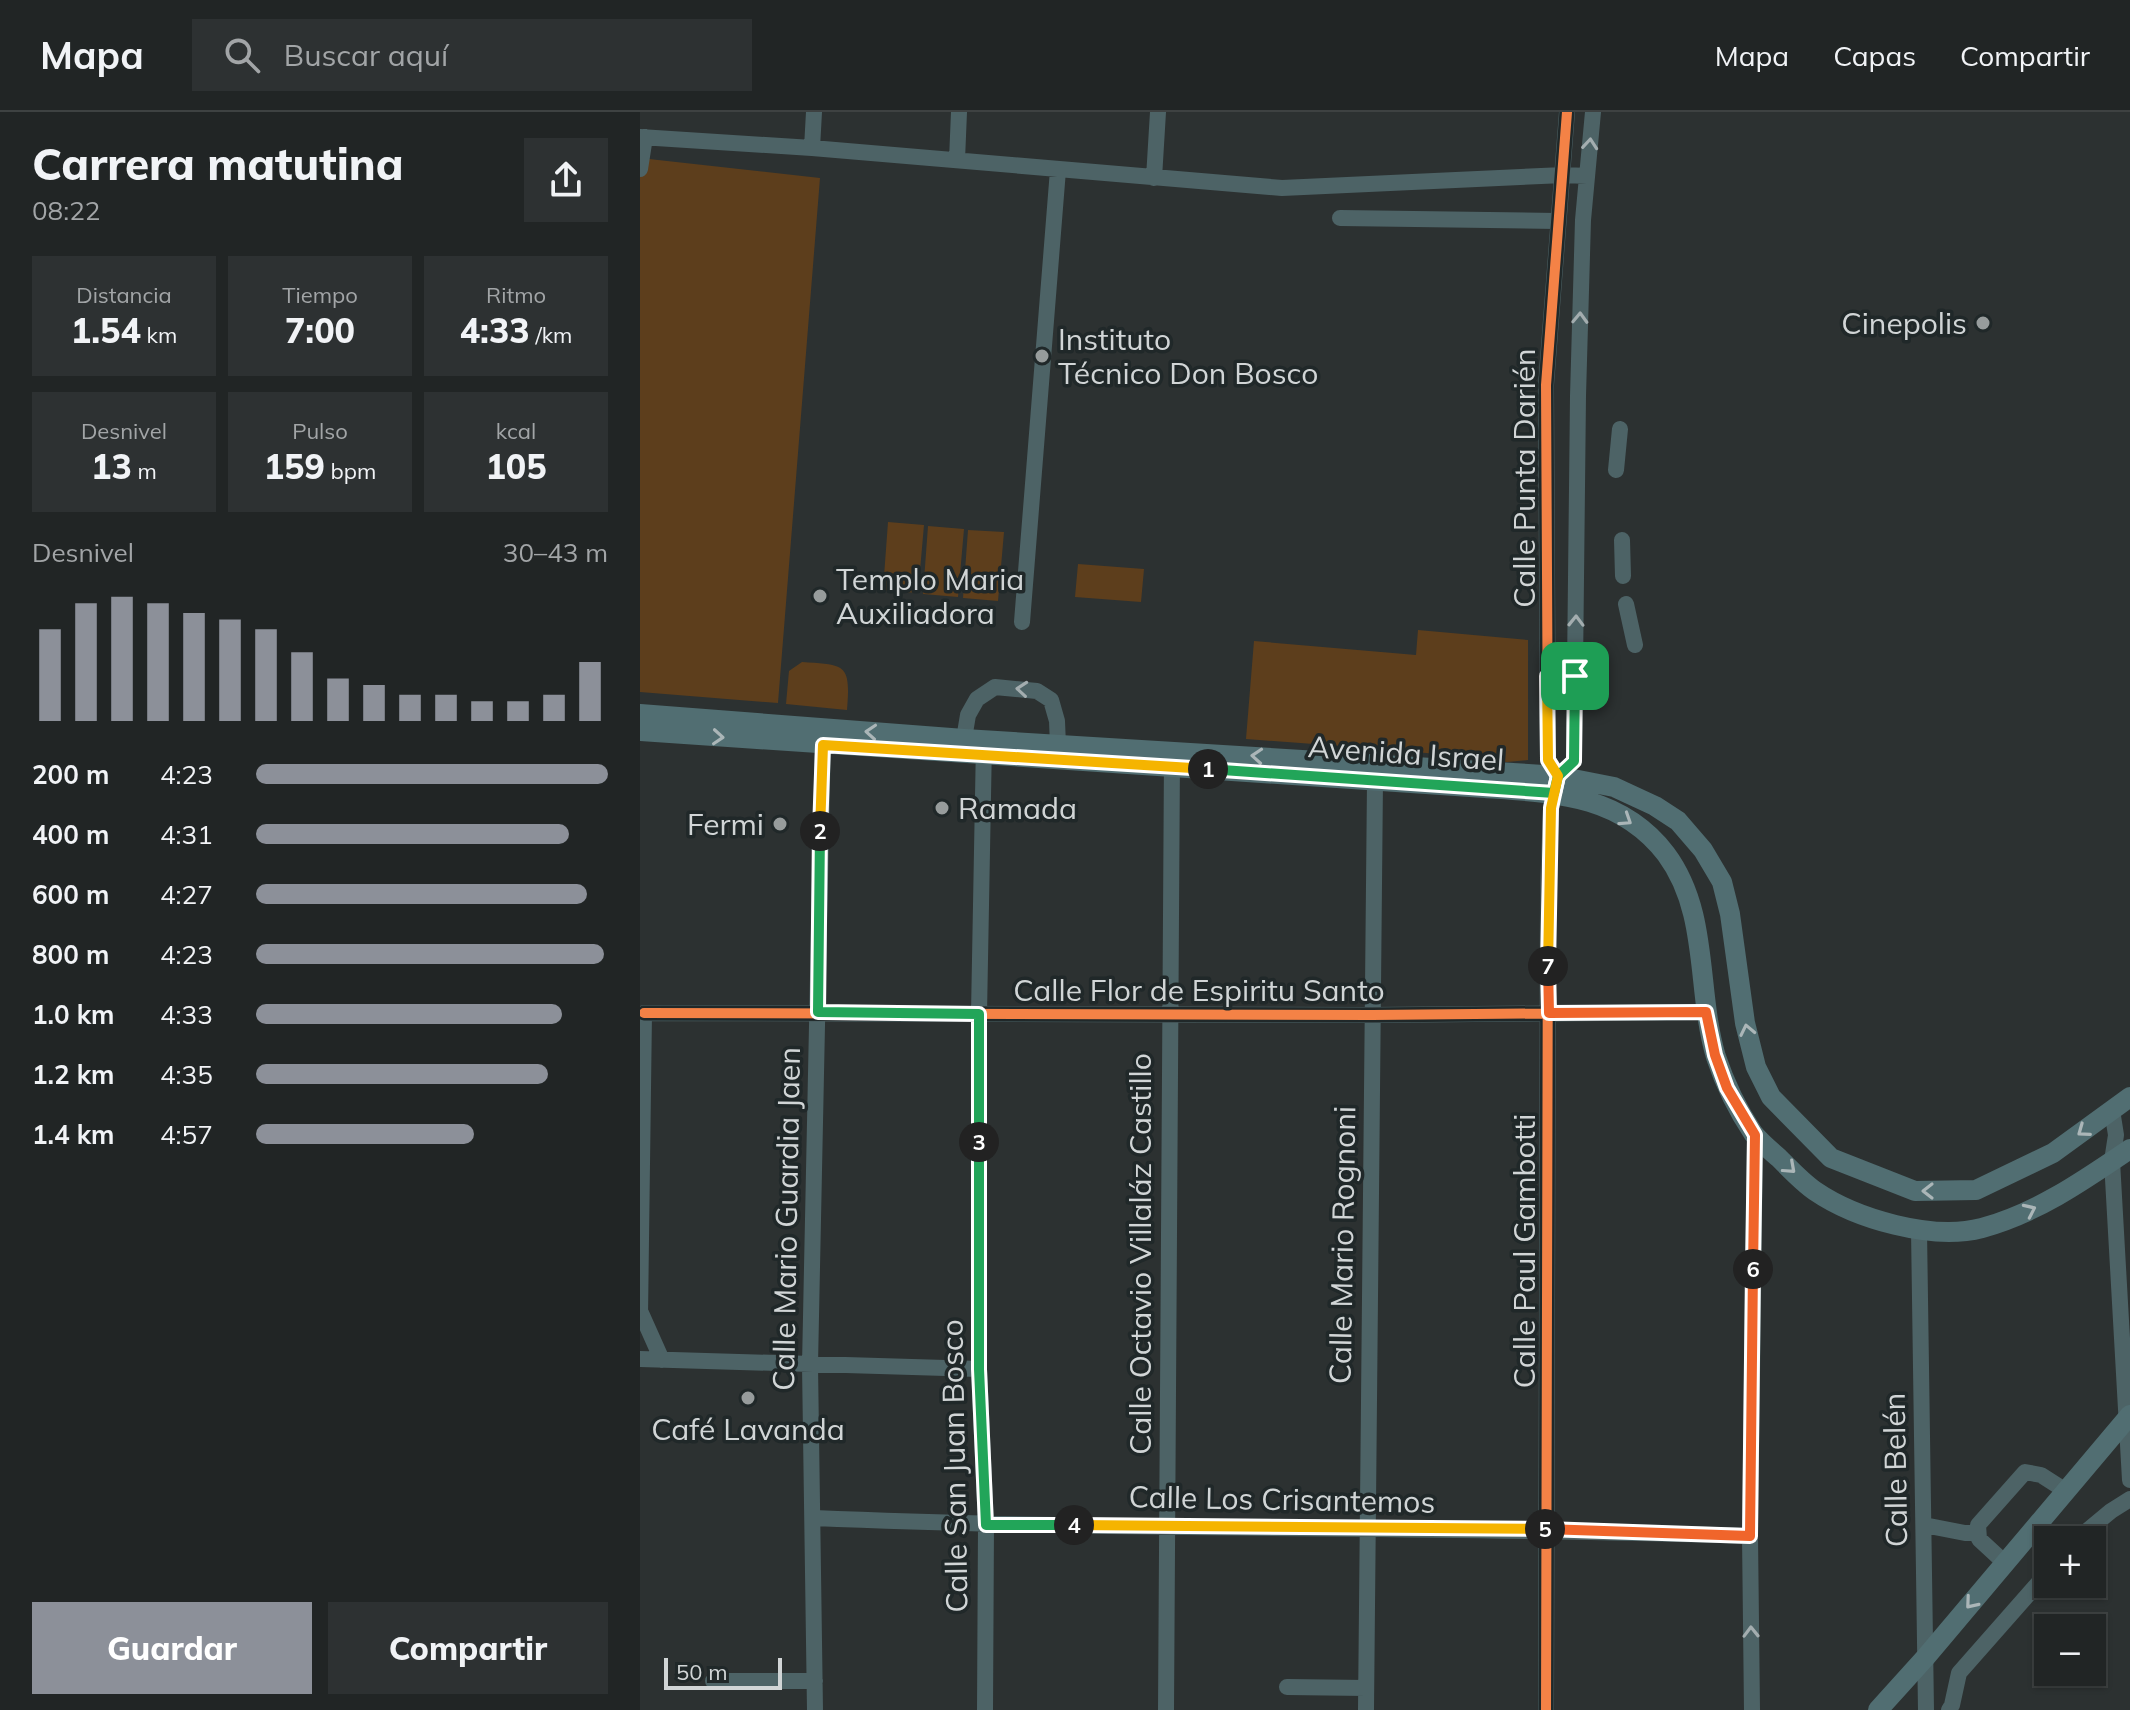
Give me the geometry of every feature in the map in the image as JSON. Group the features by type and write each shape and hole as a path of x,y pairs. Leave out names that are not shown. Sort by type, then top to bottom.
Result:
{"main road":[{"name":"Avenida Israel","path":"640,714 823,737"},
{"name":"Avenida Israel","path":"640,731 977,745 1556,785 1623,816 1665,854 1686,887 1696,924 1706,1012 1715,1055 1727,1088 1755,1135 1815,1191 1875,1220 1919,1230 1956,1232 2024,1214 2055,1198 2130,1149"},
{"name":"Avenida Israel","path":"977,745 1058,745 1375,781 1614,787 1655,806 1678,821 1703,850 1722,882 1745,1023 1756,1067 1771,1097 1831,1158 1915,1191 1976,1190 2053,1153 2112,1110"},
{"path":"2112,1110 2130,1097"},
{"path":"1878,1710 2129,1417"}],"street":[{"path":"812,148 814,112"},
{"path":"957,160 959,112"},
{"path":"1154,178 1158,112"},
{"name":"Calle Punta Darién","path":"1556,785 1548,760 1546,385 1567,112"},
{"path":"1556,785 1574,761 1578,380 1583,220 1593,112"},
{"path":"640,169 642,137 812,148 1282,188 1587,176"},
{"path":"1022,622 1058,170"},
{"path":"1340,218 1557,221"},
{"path":"1616,470 1620,429"},
{"path":"1622,540 1623,576"},
{"path":"1626,604 1635,645"},
{"path":"1547,676 1575,676"},
{"name":"Calle San Juan Bosco","path":"985,1710 986,1525 979,1369 977,745 968,715 977,699 995,687 1037,691 1051,700 1057,721 1058,745"},
{"name":"Calle Mario Guardia Jaen","path":"815,1710 810,1365 823,737"},
{"name":"Calle Octavio Villaláz Castillo","path":"1166,1710 1172,759"},
{"name":"Calle Mario Rognoni","path":"1366,1710 1375,781"},
{"name":"Calle Paul Gambotti","path":"1546,1710 1548,892 1551,808 1556,785"},
{"name":"Calle Flor de Espiritu Santo","path":"641,1314 644,1013 1372,1015 1706,1012"},
{"path":"2112,1110 2116,1135 2112,1161 2129,1417 2130,1480"},
{"path":"1752,1710 1750,1536 1755,1135"},
{"name":"Calle Belén","path":"1919,1230 1926,1710"},
{"path":"641,1314 662,1360"},
{"path":"640,1359 979,1369"},
{"path":"2005,1563 1979,1539 1978,1525 2025,1472 2041,1475 2066,1491"},
{"path":"2093,1526 2130,1499"},
{"name":"Calle Los Crisantemos","path":"814,1518 986,1525 1547,1529 1750,1536"},
{"path":"1924,1525 1977,1533"},
{"path":"1949,1710 1959,1673 2034,1588"},
{"path":"713,1681 815,1681"},
{"path":"1287,1687 1366,1688"}],"shaded area":[{"path":"640,158 820,178 778,703 640,692"},
{"path":"888,522 924,525 918,593 883,590"},
{"path":"928,526 964,529 958,597 923,594"},
{"path":"968,530 1004,532 998,601 963,598"},
{"path":"1078,564 1144,569 1141,602 1075,597"},
{"path":"1418,630 1528,640 1528,760 1507,762 1246,739 1254,641 1416,655"},
{"path":"802,662 828,664 842,670 848,683 847,710 786,704 789,671"}],"cycle path":[{"path":"1546,1710 1548,892 1551,808 1558,776 1548,760 1546,385 1567,112"},
{"path":"644,1013 1372,1015 1706,1012"}],"place":[{"name":"Cinepolis","path":"1983,323"},
{"name":"Instituto Técnico Don Bosco","path":"1042,356"},
{"name":"Templo Maria Auxiliadora","path":"820,596"},
{"name":"Ramada","path":"942,808"},
{"name":"Fermi","path":"780,824"},
{"name":"Café Lavanda","path":"748,1398"}],"route":[{"path":"1575,676 1547,676 1548,760 1558,776 1551,808 1549,1013 1706,1012 1715,1055 1727,1088 1755,1135 1750,1536 1547,1529 986,1525 979,1369 979,1014 818,1012 823,745 1554,793 1558,776 1574,761 1575,676"}]}
